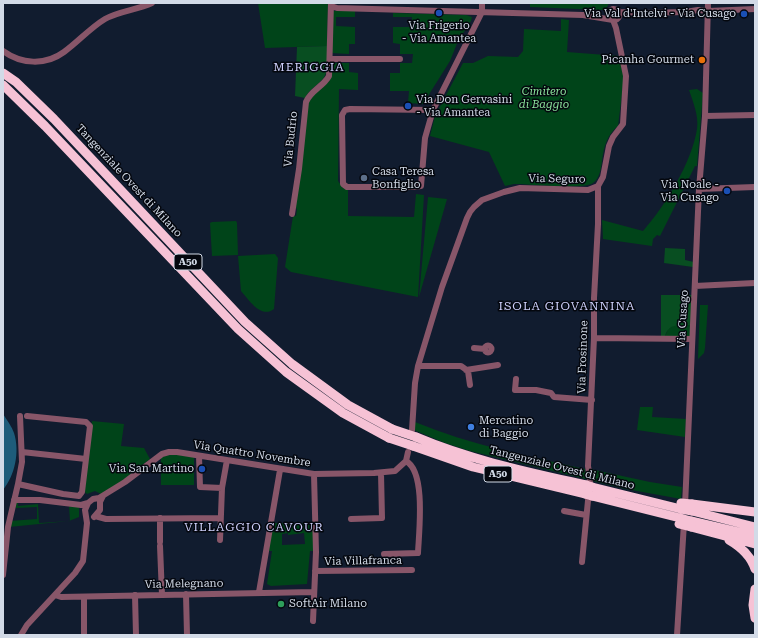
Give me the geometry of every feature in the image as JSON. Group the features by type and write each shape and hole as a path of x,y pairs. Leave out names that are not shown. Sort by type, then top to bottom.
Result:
{"highway":[{"name":"Tangenziale Ovest di Milano","path":"3,73 16,82 54,119 245,322 292,364 348,405 391,433"},
{"name":"Tangenziale Ovest di Milano","path":"3,85 45,126 238,329 281,368 343,413 412,442 443,448 589,491 691,516 755,536"},
{"path":"620,499 643,514 680,513 691,516 755,512"},
{"name":"Tangenziale Ovest di Milano","path":"691,516 755,526"},
{"path":"691,516 720,536 736,544 753,563 755,569"},
{"path":"720,536 755,544"},
{"path":"755,589 753,605 755,618"}],"street":[{"path":"3,51 16,59 24,61 34,62 54,58 63,53 94,26 107,18 152,3"},
{"path":"433,110 345,110 342,115 342,184 347,187 420,186 425,138 433,110 482,12 482,3"},
{"name":"Via Cusago","path":"677,635 686,488 699,189 705,116 708,3"},
{"path":"331,4 337,8 583,15 614,12 642,13 755,9"},
{"name":"Via Budrio","path":"292,214 306,102 310,94 327,80 330,71 331,4"},
{"name":"Via Seguro","path":"406,461 412,442 415,383 418,366 445,280 467,218 474,207 482,200 520,188 588,190 598,186 603,177 610,142 622,124 626,76 614,12"},
{"path":"330,59 400,59"},
{"path":"705,116 755,115"},
{"name":"Via Frosinone","path":"582,562 589,491 588,466 592,400 598,186"},
{"path":"699,189 755,187"},
{"path":"695,286 755,283"},
{"path":"594,338 692,339"},
{"path":"474,348 486,351 488,366"},
{"path":"466,370 498,365"},
{"path":"418,366 461,366 468,371 470,385"},
{"path":"516,379 515,390 536,390 551,393 554,397 592,400"},
{"path":"3,575 8,527 22,467 20,416"},
{"path":"18,484 63,494 79,496 82,492 89,424 86,422 27,416"},
{"path":"22,452 86,459"},
{"name":"Via Quattro Novembre","path":"98,500 165,452 177,452 280,470 314,474 381,473 395,471 406,461"},
{"path":"199,456 200,487 222,488"},
{"path":"220,540 222,488 227,460"},
{"path":"384,554 418,553 419,486 415,471 410,463 406,461"},
{"path":"259,592 280,470"},
{"path":"351,519 382,518 381,473"},
{"path":"313,621 316,552 314,474"},
{"path":"14,500 40,500 106,519 221,516"},
{"path":"22,634 27,625 75,573 83,561 90,515 88,503 98,500 101,507 90,515"},
{"path":"564,511 586,516"},
{"path":"160,518 162,595"},
{"name":"Via Villafranca","path":"315,572 412,570"},
{"name":"Via Melegnano","path":"55,595 61,597 84,597 314,592"},
{"path":"186,594 187,635"},
{"path":"135,595 136,635"},
{"path":"84,597 84,635"}],"green space":[{"path":"258,3 328,3 327,46 265,48"},
{"path":"530,3 609,3 606,9 603,10 530,7"},
{"path":"332,11 355,11 355,17 336,17 336,26 355,27 355,44 349,44 349,54 332,53"},
{"path":"393,13 466,15 472,17 458,41 450,61 423,104 408,103 409,91 390,91 390,73 400,73 400,63 412,63 413,54 400,54 400,44 393,43 393,27 411,27 412,17 393,17"},
{"name":"Cimitero di Baggio","path":"561,19 569,20 567,52 619,56 624,78 618,126 611,133 607,141 600,173 593,183 579,186 514,184 505,186 489,152 430,136 435,116 463,63 473,63 488,56 518,57 523,51 524,29 561,31"},
{"path":"327,46 327,70 324,78 305,98 295,96 297,47"},
{"path":"332,63 349,63 349,72 358,73 358,90 339,89 338,181 343,188 348,189 348,216 414,217 416,194 424,195 418,297 291,272 285,267 293,216 296,216 297,209 294,207 308,103 313,95 330,80"},
{"path":"697,89 703,93 697,166 695,166 660,236 657,235 653,239 652,246 603,239 602,220 643,231 660,209 684,169 690,155 697,129 697,119 689,90"},
{"path":"428,197 447,199 419,297"},
{"path":"236,221 238,255 212,256 210,223"},
{"path":"665,248 685,249 685,260 694,262 693,267 664,263"},
{"path":"275,254 278,258 274,309 264,312 256,307 241,291 238,256"},
{"path":"661,295 692,295 691,325 679,325 672,327 665,336 661,336"},
{"path":"700,305 708,305 705,348 704,353 698,359"},
{"path":"674,325 691,325 690,336 665,336 668,329"},
{"path":"640,407 653,407 652,417 686,419 685,437 637,430"},
{"path":"92,421 124,424 121,446 144,448 150,459 121,482 101,494 95,491 87,494 84,491"},
{"path":"415,422 478,444 585,469 586,479 470,451 445,443 414,430"},
{"path":"174,454 194,457 194,485 161,485 161,457"},
{"path":"590,469 650,482 682,487 681,499 626,489 593,481"},
{"path":"15,503 18,503 18,506 38,504 39,523 67,521 9,527 10,521 37,519 37,507 16,508 14,506"},
{"path":"69,506 79,507 79,517 70,521"},
{"path":"273,523 313,523 313,551 310,551 307,584 271,586 267,584 272,551 268,551","holes":["288,533 288,535 304,533 305,544 282,545 282,534"]}],"water":[{"path":"3,414 13,431 16,440 16,455 11,477 3,490"}],"place":[{"name":"Via Frigerio - Via Amantea","path":"439,13"},
{"name":"Via Val d'Intelvi - Via Cusago","path":"744,14"},
{"name":"Picanha Gourmet","path":"702,60"},
{"name":"Via Don Gervasini - Via Amantea","path":"408,106"},
{"name":"Casa Teresa Bonfiglio","path":"364,178"},
{"name":"Via Noale - Via Cusago","path":"727,191"},
{"name":"Mercatino di Baggio","path":"471,427"},
{"name":"Via San Martino","path":"202,469"},
{"name":"SoftAir Milano","path":"281,604"}],"district":[{"name":"MERIGGIA","path":"309,67"},
{"name":"ISOLA GIOVANNINA","path":"567,306"},
{"name":"VILLAGGIO CAVOUR","path":"254,527"}]}
